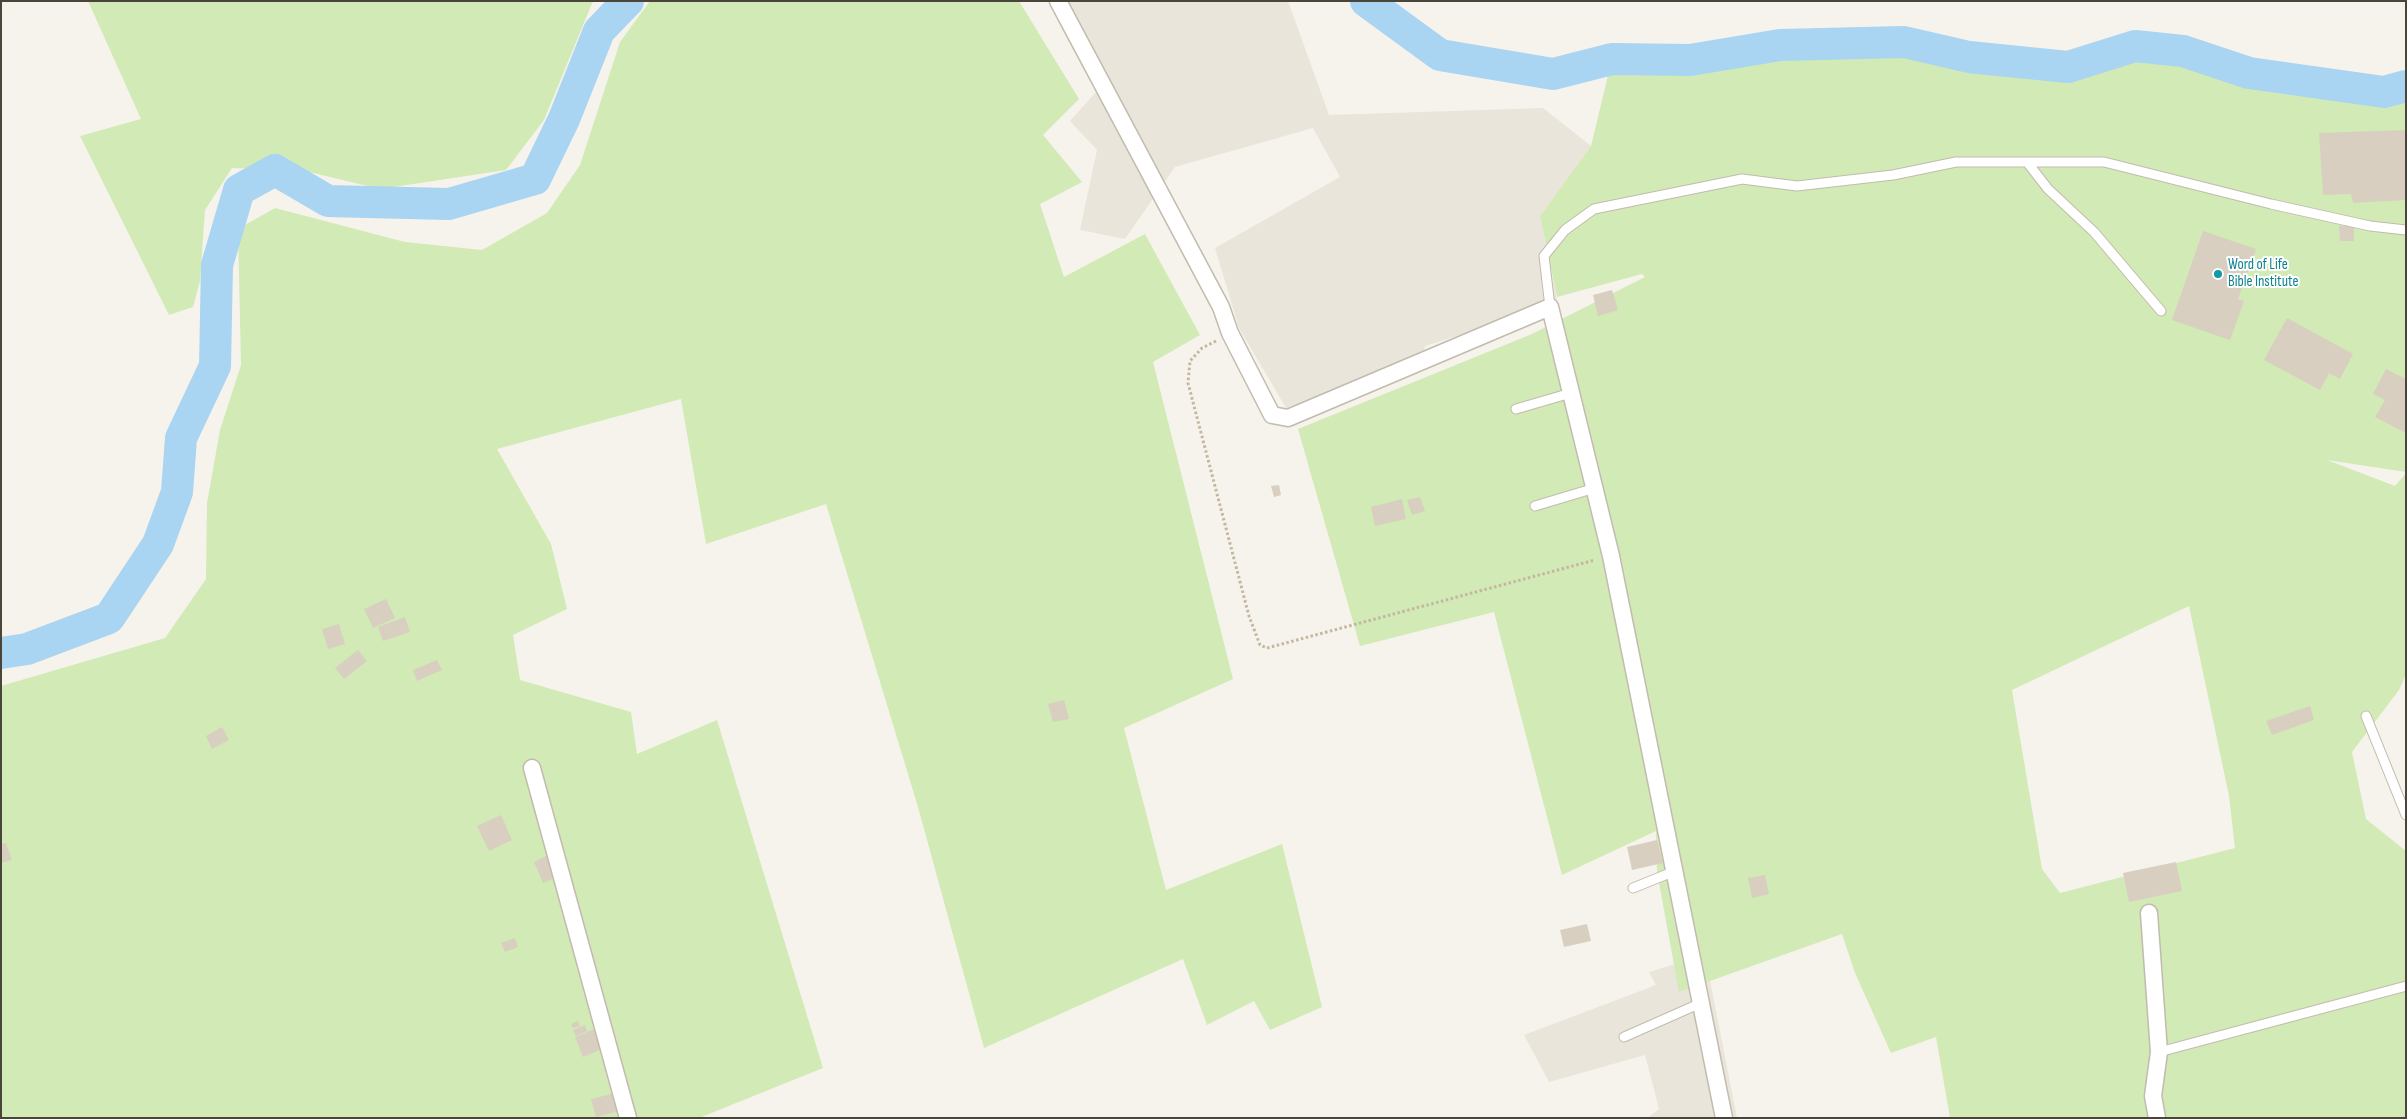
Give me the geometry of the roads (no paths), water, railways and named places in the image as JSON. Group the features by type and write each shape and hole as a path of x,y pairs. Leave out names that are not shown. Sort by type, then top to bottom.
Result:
{"street":[{"path":"1058,1 1221,307 1230,334 1272,415 1288,418 1550,307 1611,556 1724,1118"},
{"path":"532,768 628,1118"},
{"path":"2150,913 2159,1052 2152,1096 2157,1118"}],"lane":[{"path":"1550,307 1544,256 1565,230 1594,209 1742,179 1797,186 1893,175 1956,162 2104,162 2271,204 2370,226 2406,230"},
{"path":"2027,162 2048,189 2094,232 2162,311"},
{"path":"1516,409 1571,393"},
{"path":"1535,506 1594,488"},
{"path":"2366,716 2406,815"},
{"path":"1632,888 1675,871"},
{"path":"2159,1052 2406,986"},
{"path":"1624,1037 1701,1003"}],"waterway":[{"path":"1,653 27,649 109,618 158,544 177,492 181,438 215,366 217,265 239,190 275,170 328,201 449,204 535,179 564,119 599,31 628,1"},
{"path":"1366,1 1440,55 1553,74 1612,59 1690,60 1780,45 1904,42 1969,57 2068,67 2135,46 2183,51 2249,73 2384,92 2406,86"}],"place":[{"name":"Word of Life Bible Institute","path":"2218,274"}]}
